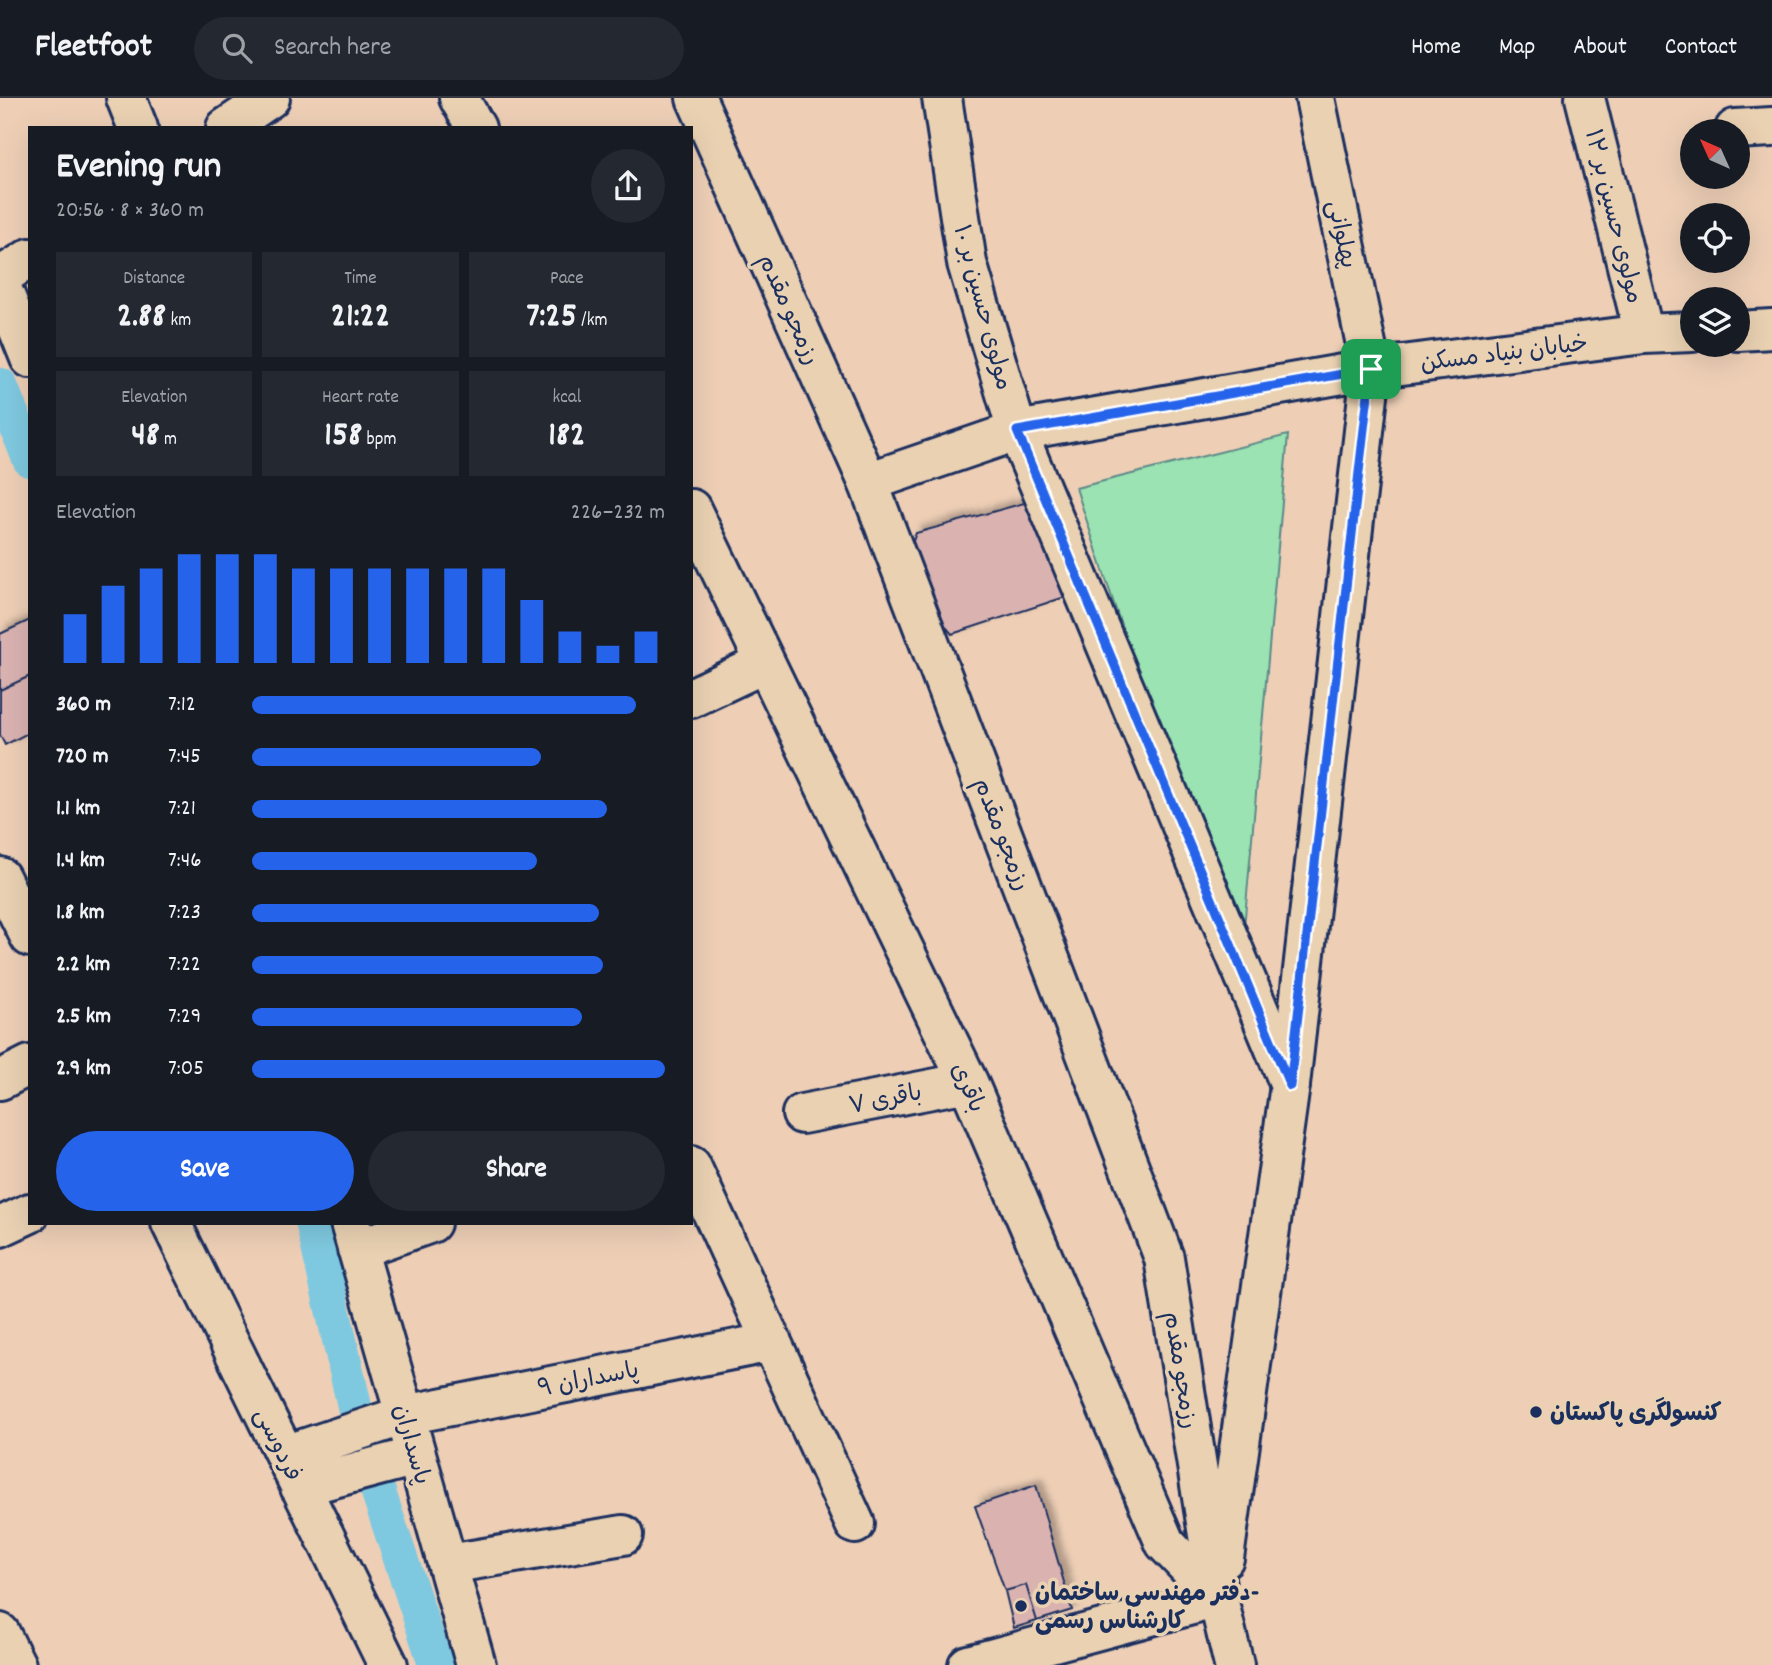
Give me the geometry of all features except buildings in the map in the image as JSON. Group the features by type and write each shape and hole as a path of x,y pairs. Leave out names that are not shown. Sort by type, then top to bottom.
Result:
{"street":[{"path":"126,98 137,126"},
{"path":"229,126 271,98"},
{"path":"458,98 476,126"},
{"name":"رزمجو مقدم","path":"696,98 868,482 1164,1258 1218,1598"},
{"name":"مولوی حسین بر ۱۰","path":"942,98 967,262 1017,431 1290,1086"},
{"name":"پهلوانی","path":"1218,1598 1290,1086 1371,369 1315,98"},
{"name":"مولوی حسین بر ۱۲","path":"1585,98 1644,334"},
{"path":"0,277 28,259"},
{"path":"0,283 28,353"},
{"path":"1750,331 1772,330"},
{"name":"خیابان بنیاد مسکن","path":"868,482 1017,431 1371,369 1644,334 1680,332"},
{"name":"باقری","path":"693,513 968,1082 1165,1543 1218,1598"},
{"path":"693,697 765,663"},
{"path":"1,883 28,933"},
{"path":"0,1080 28,1066"},
{"name":"باقری ۷","path":"802,1114 968,1082"},
{"path":"693,1170 855,1524"},
{"path":"0,1227 28,1214"},
{"name":"فردوسی","path":"172,1225 388,1665"},
{"path":"353,1236 419,1225"},
{"name":"پاسداران","path":"353,1236 476,1665"},
{"name":"پاسداران ۹","path":"296,1476 405,1415 772,1342"},
{"path":"296,1476 415,1456"},
{"path":"448,1564 623,1535"},
{"path":"968,1665 1218,1598 1234,1665"},
{"path":"0,1633 16,1665"}],"green space":[{"path":"1288,435 1245,917 1236,976 1076,488"}],"waterway":[{"path":"0,385 28,455"},
{"path":"313,1225 356,1413"},
{"path":"363,1446 436,1665"}],"place":[{"name":"کنسولگری پاکستان","path":"1536,1412"},
{"name":"دفتر مهندسی ساختمان- کارشناس رسمی","path":"1021,1606"}],"route":[{"path":"1371,369 1290,1086 1017,431 1371,369"}]}
